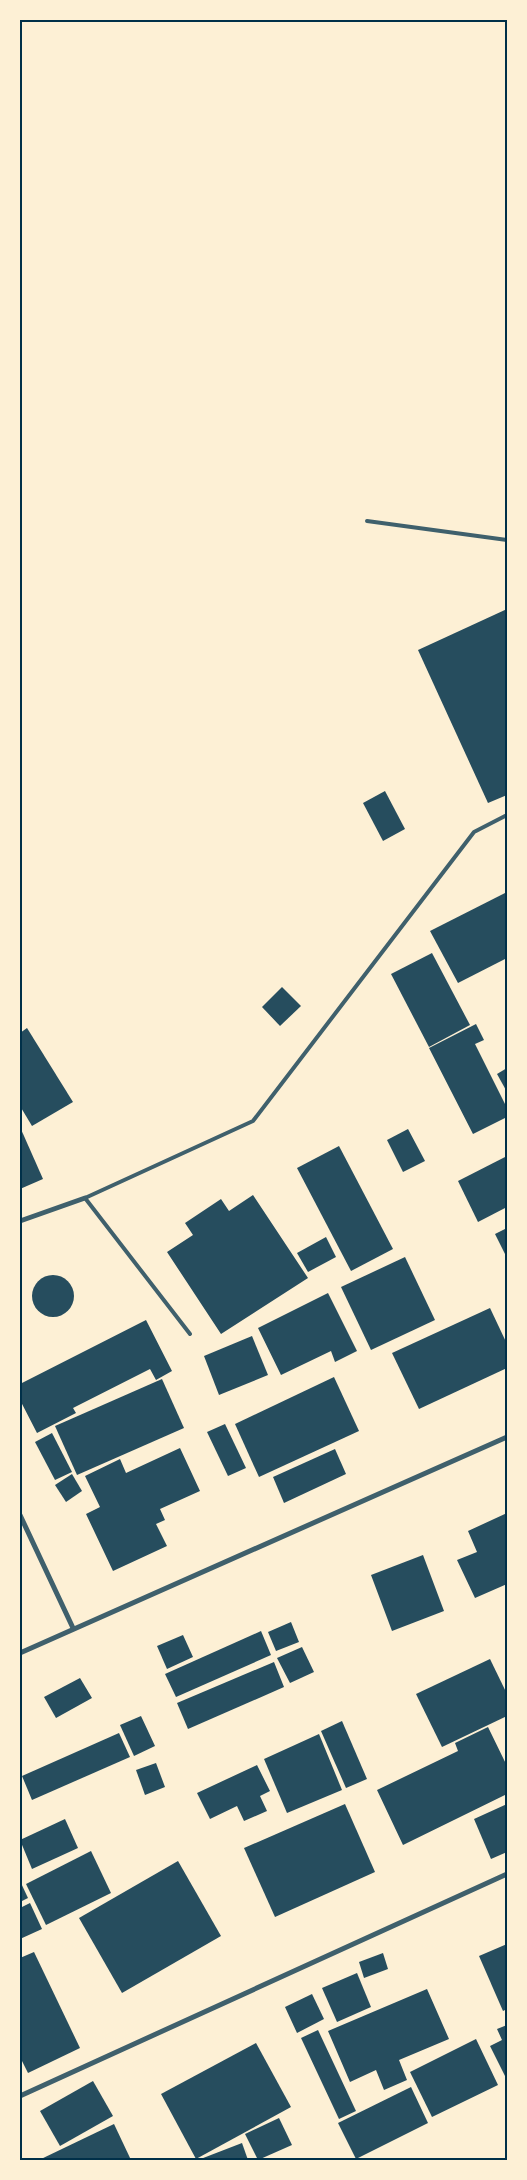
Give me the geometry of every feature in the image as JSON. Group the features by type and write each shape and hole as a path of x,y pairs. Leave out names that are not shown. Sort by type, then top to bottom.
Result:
{"street":[{"path":"20,1221 85,1198"},
{"path":"20,1653 507,1437"},
{"path":"20,1515 73,1628"},
{"path":"20,2096 507,1874"}],"lane":[{"path":"368,522 507,540"},
{"path":"190,1334 85,1198 253,1121 474,832 507,815"}],"building":[{"path":"507,609 507,795 488,803 418,650"},
{"path":"385,791 405,829 383,841 363,803"},
{"path":"507,892 507,958 458,983 430,931"},
{"path":"432,953 470,1025 429,1047 391,974"},
{"path":"282,987 301,1006 280,1026 262,1007"},
{"path":"476,1024 484,1040 475,1044 507,1108 507,1117 473,1134 429,1048"},
{"path":"27,1028 73,1102 32,1126 20,1106 20,1033"},
{"path":"507,1068 507,1092 497,1074"},
{"path":"20,1127 43,1179 20,1189"},
{"path":"408,1129 425,1161 403,1172 387,1140"},
{"path":"339,1146 393,1249 351,1271 297,1168"},
{"path":"507,1156 507,1207 478,1222 458,1181"},
{"path":"253,1195 308,1278 221,1334 167,1252 193,1235 185,1223 221,1199 229,1211"},
{"path":"507,1228 507,1258 495,1234"},
{"path":"326,1237 336,1257 308,1272 297,1253"},
{"path":"405,1257 435,1320 371,1350 341,1287"},
{"path":"53,1275 68,1281 74,1296 68,1311 53,1317 38,1311 32,1296 38,1281"},
{"path":"328,1293 357,1351 335,1362 331,1351 281,1375 258,1328"},
{"path":"490,1308 507,1344 507,1368 419,1409 392,1353"},
{"path":"146,1320 172,1371 156,1380 150,1369 73,1408 76,1413 37,1433 20,1400 20,1384"},
{"path":"252,1336 268,1375 219,1395 204,1356"},
{"path":"334,1377 359,1431 259,1477 235,1424"},
{"path":"162,1379 184,1428 77,1475 55,1426"},
{"path":"225,1424 246,1468 228,1476 207,1432"},
{"path":"52,1433 72,1472 55,1480 35,1442"},
{"path":"180,1448 200,1491 160,1509 165,1520 156,1524 167,1546 113,1571 86,1514 100,1507 85,1476 120,1459 126,1473"},
{"path":"335,1449 346,1474 284,1503 273,1477"},
{"path":"72,1474 82,1491 66,1502 55,1485"},
{"path":"507,1513 507,1584 475,1598 457,1560 477,1552 468,1531"},
{"path":"423,1555 444,1611 392,1631 371,1575"},
{"path":"291,1622 299,1642 276,1651 268,1632"},
{"path":"261,1631 271,1655 176,1697 165,1674"},
{"path":"183,1635 193,1657 167,1669 157,1646"},
{"path":"302,1647 314,1672 290,1683 277,1658"},
{"path":"490,1659 507,1694 507,1716 442,1747 416,1694"},
{"path":"274,1662 284,1687 188,1729 177,1703"},
{"path":"80,1678 92,1698 56,1718 44,1697"},
{"path":"141,1716 155,1746 134,1756 120,1725"},
{"path":"342,1721 367,1779 346,1788 321,1731"},
{"path":"488,1727 507,1766 507,1794 403,1845 377,1790 458,1751 455,1743"},
{"path":"119,1733 130,1757 32,1800 22,1776"},
{"path":"319,1734 342,1790 287,1813 264,1759"},
{"path":"156,1763 165,1787 145,1795 136,1770"},
{"path":"257,1765 270,1791 260,1796 267,1811 244,1821 237,1806 210,1819 197,1793"},
{"path":"345,1804 375,1872 275,1917 244,1848"},
{"path":"507,1804 507,1852 491,1859 474,1819"},
{"path":"65,1819 78,1848 32,1869 20,1840"},
{"path":"91,1851 111,1893 46,1925 26,1884"},
{"path":"178,1861 221,1936 122,1993 79,1918"},
{"path":"20,1881 28,1898 20,1902"},
{"path":"30,1903 42,1929 20,1939 20,1908"},
{"path":"507,1944 507,2009 503,2011 479,1956"},
{"path":"34,1952 80,2048 28,2073 20,2057 20,1958"},
{"path":"383,1953 388,1969 364,1978 359,1962"},
{"path":"357,1973 371,2007 337,2022 322,1988"},
{"path":"427,1989 449,2039 399,2060 407,2080 384,2090 376,2070 350,2082 328,2031"},
{"path":"312,1994 324,2019 297,2033 285,2007"},
{"path":"507,2025 507,2075 505,2076 490,2046 502,2040 497,2029"},
{"path":"318,2030 356,2111 339,2119 301,2038"},
{"path":"476,2039 498,2085 432,2117 410,2072"},
{"path":"256,2043 291,2107 196,2159 161,2094"},
{"path":"93,2081 113,2116 60,2146 40,2111"},
{"path":"411,2087 428,2123 356,2159 338,2123"},
{"path":"279,2118 292,2145 258,2160 245,2134"},
{"path":"114,2124 131,2160 39,2160"},
{"path":"242,2143 248,2160 198,2160"}]}
